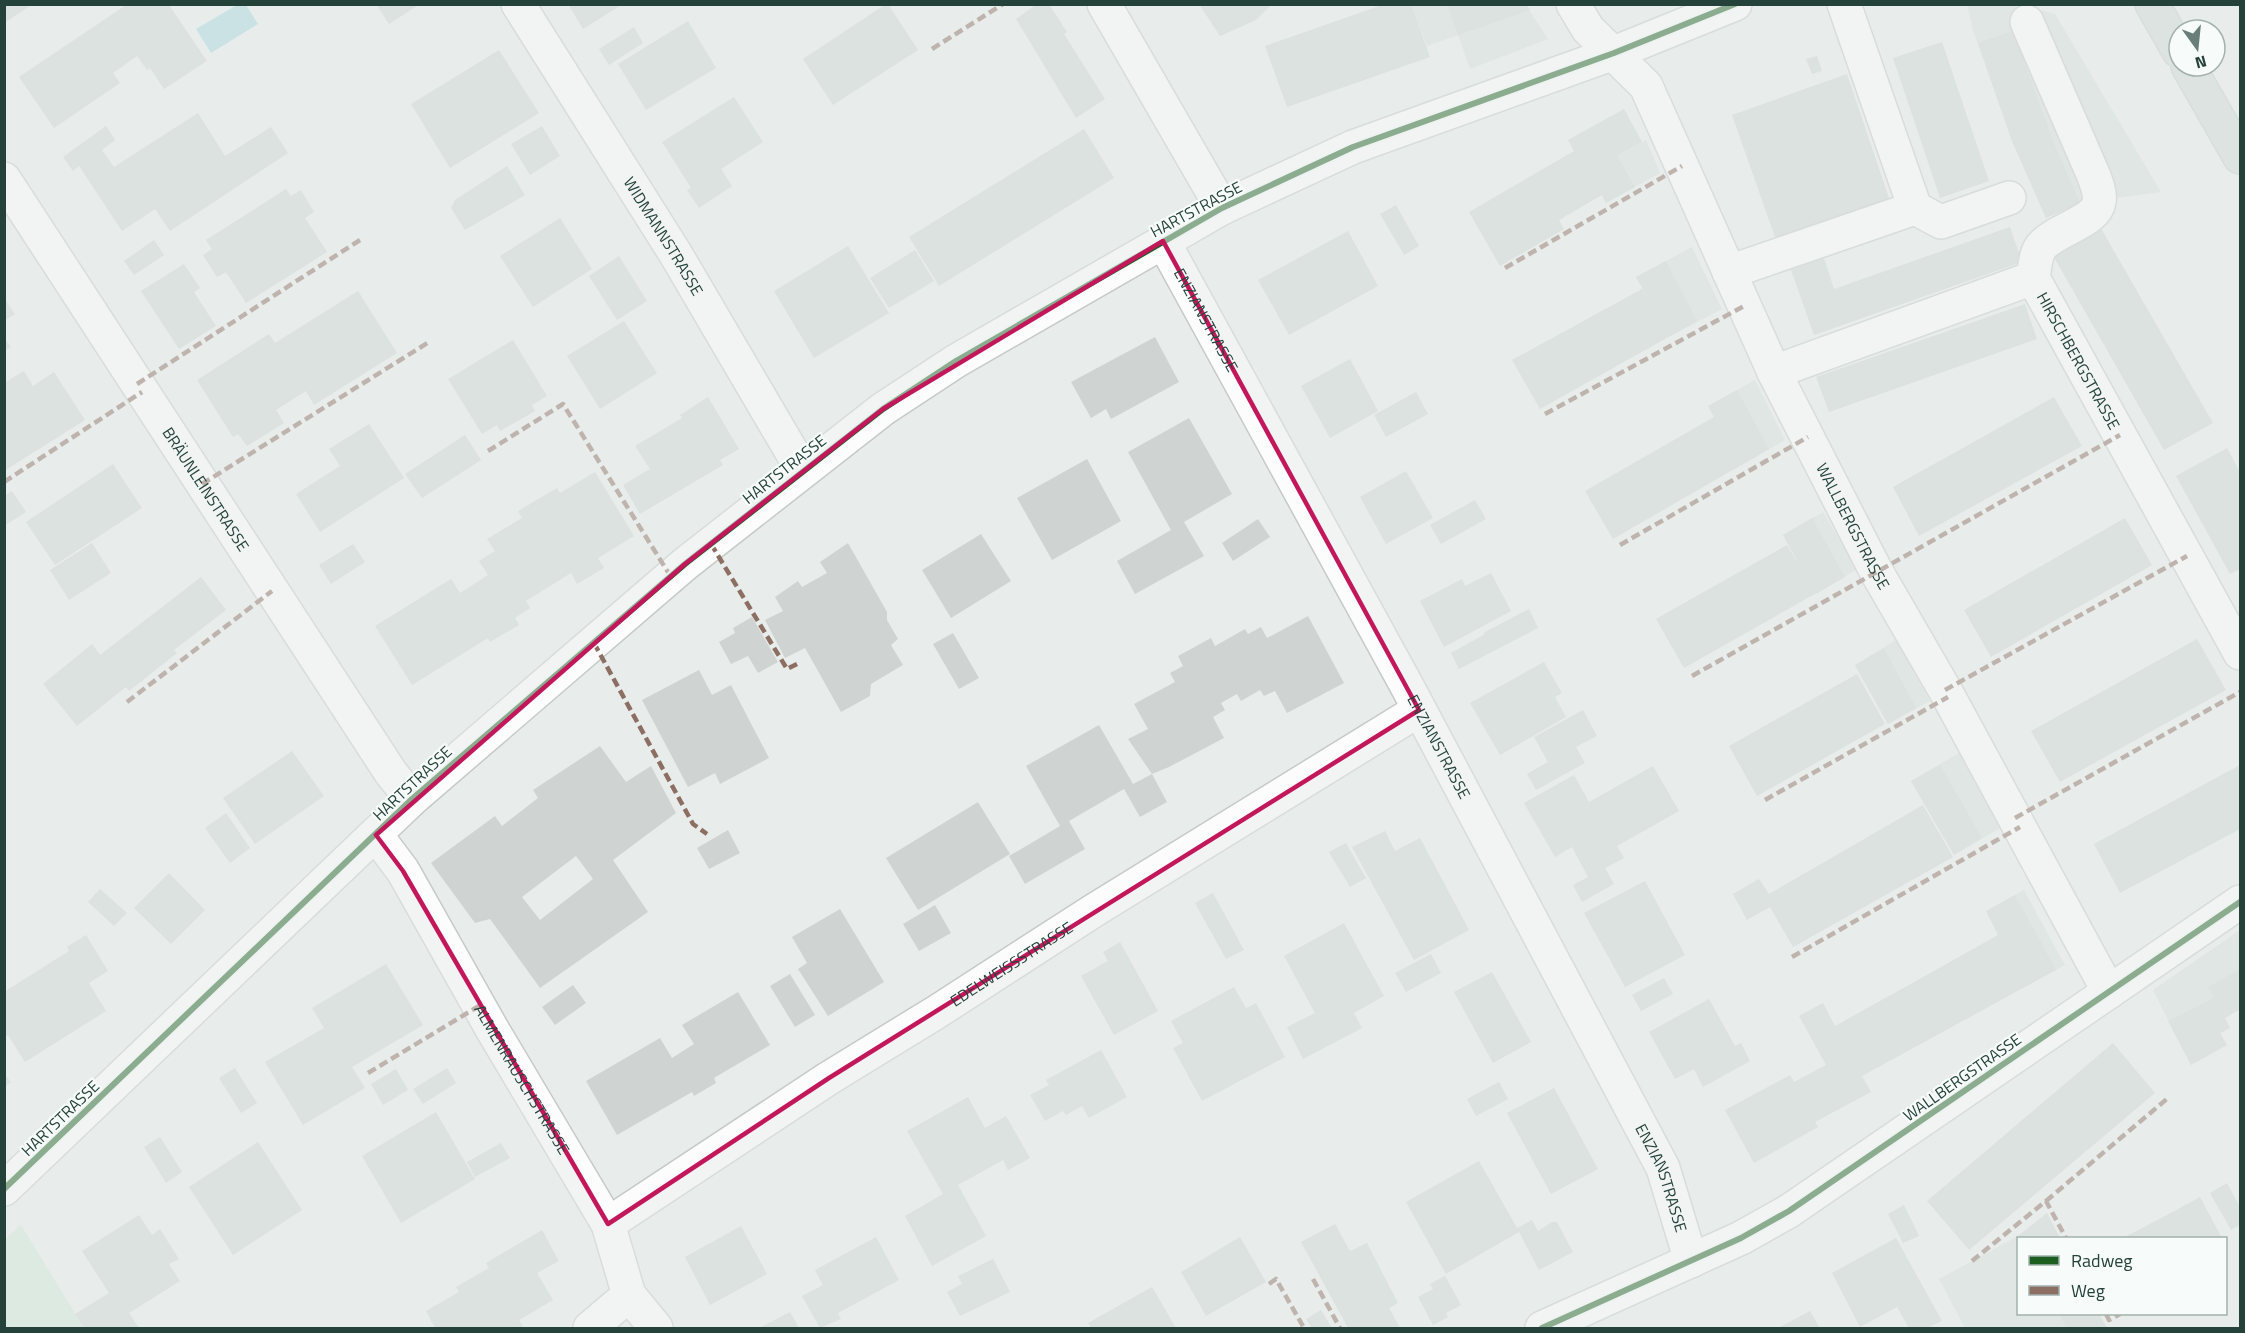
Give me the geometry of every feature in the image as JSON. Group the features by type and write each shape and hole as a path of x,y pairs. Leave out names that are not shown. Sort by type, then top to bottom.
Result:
{"main road":[{"path":"2152,4 2167,30"},
{"path":"2195,78 2241,157"}],"street":[{"name":"WIDMANNSTRASSE","path":"518,4 675,253 803,471"},
{"path":"1104,4 1222,208"},
{"name":"WALLBERGSTRASSE","path":"1573,4 1588,29 1646,86 1774,372 1876,571 1945,690 2109,992"},
{"name":"HARTSTRASSE","path":"4,1189 412,799 686,564 883,410 956,362 1222,208 1353,147 1614,53 1735,4"},
{"path":"1844,4 1915,208 1941,222 2009,198"},
{"path":"2027,22 2093,174 2099,193 2099,203 2094,213 2046,242 2039,249 2033,278"},
{"name":"BRÄUNLEINSTRASSE","path":"4,179 391,773 412,799"},
{"path":"1729,272 1915,208"},
{"name":"ENZIANSTRASSE","path":"1163,241 1419,710 1663,1168 1692,1261"},
{"name":"HIRSCHBERGSTRASSE","path":"1774,372 2033,278 2241,652"},
{"name":"EDELWEISSSTRASSE","path":"608,1224 829,1078 945,1007 1093,911 1419,710"},
{"name":"ALMENRAUSCHSTRASSE","path":"376,835 403,871 492,1029 608,1224 628,1295 656,1329"},
{"name":"WALLBERGSTRASSE","path":"1542,1329 1741,1238 1790,1211 2241,902"},
{"path":"590,1329 628,1295"}],"highlighted area":[{"path":"1163,241 1419,710 829,1078 608,1224 403,871 376,835 685,564 883,409"}],"shaded area":[{"path":"1411,5 1526,5 1548,39 1470,69 1458,35 1427,46"},
{"path":"1967,5 2022,5 2055,14 2161,192 2080,203 2046,218 2012,141 1973,30"},
{"path":"1646,140 1660,173 1606,203 1589,172"},
{"path":"1692,247 1722,309 1669,337 1636,277"},
{"path":"1755,380 1785,440 1740,466 1708,406"},
{"path":"1823,512 1857,569 1817,594 1783,535"},
{"path":"1896,640 1930,701 1888,724 1855,665"},
{"path":"1959,753 2000,828 1954,855 1911,781"},
{"path":"2024,890 2065,965 2026,986 1986,911"},
{"path":"2240,930 2240,1009 2225,1018 2230,1028 2184,1052 2153,990"},
{"path":"2047,1213 2059,1237 2017,1237 2017,1315 2100,1315 2107,1328 1965,1328 1939,1279 2018,1236"}],"green space":[{"path":"21,1225 84,1328 5,1328 4,1240"}],"water":[{"path":"237,5 246,5 258,24 211,53 196,29"}],"building":[{"path":"4,4 33,4 4,23"},
{"path":"376,4 420,4 389,24"},
{"path":"568,4 623,4 583,29"},
{"path":"886,4 918,50 833,105 803,59"},
{"path":"1037,4 1049,4 1067,32 1064,34 1105,99 1076,118 1016,19"},
{"path":"1199,4 1272,4 1256,20 1220,36"},
{"path":"1385,4 1411,4 1430,57 1287,107 1265,46"},
{"path":"1447,4 1526,4 1530,10 1458,35"},
{"path":"126,5 169,5 207,61 164,89 150,68 147,70 137,56 113,73 120,83 54,128 19,77"},
{"path":"688,21 716,68 646,110 618,64"},
{"path":"634,27 643,43 609,65 599,49"},
{"path":"2013,31 2053,141 2080,203 2046,218 2012,141 1978,43"},
{"path":"1942,42 1989,181 1940,198 1893,58"},
{"path":"499,50 539,113 450,168 411,104"},
{"path":"1817,56 1822,71 1812,74 1806,59"},
{"path":"1847,74 1890,201 1776,240 1732,115"},
{"path":"734,97 763,142 721,169 732,186 699,208 687,190 691,188 662,142"},
{"path":"1624,109 1642,142 1617,156 1635,187 1606,203 1602,195 1559,220 1564,229 1500,266 1469,212 1574,151 1568,140"},
{"path":"198,113 225,156 271,127 288,153 170,231 155,209 122,231 79,166 73,171 63,157 106,126 115,140 102,150 114,167"},
{"path":"542,126 560,156 530,175 511,144"},
{"path":"1084,129 1114,178 939,286 909,237"},
{"path":"507,166 525,195 465,230 451,208 455,200"},
{"path":"286,189 291,196 301,190 314,212 305,218 327,252 246,303 226,272 217,277 203,255 212,249 206,240"},
{"path":"1396,205 1419,246 1404,255 1380,214"},
{"path":"560,218 592,269 533,307 500,256"},
{"path":"2099,225 2213,423 2164,450 2051,252"},
{"path":"2010,227 2022,262 1814,335 1791,270 1824,258 1834,289"},
{"path":"1348,231 1378,286 1289,335 1258,280"},
{"path":"154,240 164,255 134,275 124,261"},
{"path":"848,246 889,313 814,358 774,291"},
{"path":"915,250 934,281 889,308 870,278"},
{"path":"619,256 647,301 617,320 589,276"},
{"path":"1666,261 1697,321 1540,409 1512,360 1642,289 1657,314 1636,277"},
{"path":"184,264 200,288 194,292 216,326 179,349 141,291"},
{"path":"358,291 397,353 314,405 306,391 276,410 284,423 247,446 238,434 233,437 197,380 269,334 275,343"},
{"path":"4,298 15,314 4,321"},
{"path":"2025,304 2037,339 1829,412 1816,377"},
{"path":"624,321 657,373 600,409 567,356"},
{"path":"1155,337 1179,382 1111,419 1106,409 1091,418 1071,382"},
{"path":"4,338 11,347 4,351"},
{"path":"513,340 547,396 532,405 535,411 500,431 497,425 482,434 448,379"},
{"path":"1350,359 1378,411 1330,438 1301,386"},
{"path":"24,371 33,386 54,372 85,420 4,471 4,383"},
{"path":"1737,390 1769,449 1613,539 1585,491 1714,417 1708,406"},
{"path":"1416,392 1428,414 1386,437 1374,415"},
{"path":"708,397 739,449 720,460 723,465 640,514 623,485 650,469 635,446 682,418 680,415"},
{"path":"2054,397 2082,446 1919,536 1893,487"},
{"path":"1189,418 1232,494 1184,522 1204,556 1135,594 1117,561 1171,530 1128,452"},
{"path":"369,424 404,478 320,532 296,494 340,466 329,449"},
{"path":"465,435 481,460 422,498 405,474"},
{"path":"2227,448 2240,472 2240,569 2230,574 2176,476"},
{"path":"1087,459 1121,521 1052,560 1017,498"},
{"path":"113,464 142,508 55,565 26,522"},
{"path":"1406,471 1433,518 1386,544 1360,497"},
{"path":"595,472 634,536 598,558 604,568 577,584 571,573 526,601 530,608 515,618 519,625 490,642 488,638 412,685 375,626 451,579 460,593 488,575 479,561 495,551 487,539 522,518 518,511 557,488 560,493"},
{"path":"12,491 26,512 4,526 4,496"},
{"path":"1475,500 1486,519 1441,544 1430,525"},
{"path":"1812,518 1845,577 1684,668 1656,619 1787,545 1801,568 1783,535"},
{"path":"2125,518 2152,565 1991,657 1964,610"},
{"path":"1258,519 1270,537 1233,561 1222,543"},
{"path":"981,534 1011,581 951,618 922,570"},
{"path":"92,543 111,573 69,600 50,570"},
{"path":"848,543 887,612 887,620 898,639 891,645 903,665 871,684 870,696 841,712 805,648 785,658 765,620 783,611 775,597 798,581 802,587 827,573 820,562"},
{"path":"353,544 365,562 331,584 319,565"},
{"path":"1491,573 1511,611 1444,647 1420,601 1462,579 1465,586"},
{"path":"201,577 226,610 174,650 177,653 129,691 126,687 77,726 43,684 92,644 100,655"},
{"path":"1529,609 1538,628 1459,669 1451,653"},
{"path":"1308,616 1344,683 1287,713 1275,691 1264,696 1260,690 1241,701 1237,694 1221,703 1225,710 1213,717 1224,738 1152,774 1128,739 1148,729 1134,704 1175,682 1170,673 1183,666 1178,656 1211,638 1215,646 1245,629 1248,634 1261,627 1267,638"},
{"path":"752,617 778,662 758,673 748,656 731,664 719,642 735,633 733,628"},
{"path":"953,633 979,678 959,689 933,644"},
{"path":"2197,639 2226,690 2060,782 2031,731"},
{"path":"1884,648 1916,708 1888,724 1855,665"},
{"path":"1544,662 1562,693 1555,697 1566,717 1500,755 1470,703"},
{"path":"699,670 712,695 731,685 769,758 720,784 715,773 688,787 642,700"},
{"path":"1857,674 1885,724 1757,796 1729,746"},
{"path":"1583,710 1597,736 1576,747 1585,763 1536,790 1527,774 1548,762 1534,737"},
{"path":"1099,725 1133,784 1152,774 1167,802 1140,817 1124,789 1069,821 1085,849 1025,884 1009,856 1060,826 1026,766"},
{"path":"600,746 626,782 651,766 676,813 613,860 648,912 540,988 490,919 475,923 431,863 495,816 502,826 538,798 533,790","holes":["576,856 593,879 540,920 522,897"]},
{"path":"292,751 324,796 255,844 223,798"},
{"path":"1940,765 1982,838 1954,855 1911,781"},
{"path":"2240,765 2240,829 2120,893 2094,844"},
{"path":"1653,766 1679,811 1617,846 1624,858 1605,868 1614,884 1582,902 1573,885 1588,877 1572,847 1555,857 1524,803 1574,775 1589,802"},
{"path":"978,802 1010,854 918,910 886,858"},
{"path":"1923,805 1953,857 1793,947 1770,907 1747,920 1733,894 1759,879 1769,894"},
{"path":"226,813 250,848 230,863 205,828"},
{"path":"728,830 740,853 709,869 697,848"},
{"path":"1385,831 1395,851 1420,838 1469,930 1414,960 1352,847"},
{"path":"1346,843 1366,878 1350,887 1329,852"},
{"path":"169,873 205,910 171,944 134,908"},
{"path":"1645,881 1685,955 1625,987 1584,913"},
{"path":"100,889 127,913 114,926 88,902"},
{"path":"1213,893 1244,950 1226,959 1195,903"},
{"path":"2015,895 2056,970 1862,1076 1871,1092 1815,1122 1818,1127 1754,1163 1725,1110 1790,1075 1794,1082 1826,1065 1799,1016 1823,1003 1835,1026 1934,971 1998,935 1986,911"},
{"path":"935,905 951,933 919,951 903,924"},
{"path":"840,909 884,982 828,1016 798,969 807,963 792,937"},
{"path":"1344,923 1384,996 1354,1013 1362,1028 1303,1059 1287,1027 1315,1013 1284,956"},
{"path":"86,935 108,971 89,983 106,1011 25,1062 8,1035 4,1037 4,992 69,951 67,947"},
{"path":"1120,942 1158,1011 1114,1035 1081,976 1108,961 1103,952"},
{"path":"1431,954 1441,973 1406,992 1395,973"},
{"path":"386,964 423,1025 352,1067 365,1088 303,1125 265,1062 324,1028 312,1008"},
{"path":"2240,969 2240,1009 2225,1018 2230,1028 2220,1033 2227,1045 2191,1065 2168,1021 2214,998 2208,987"},
{"path":"1492,972 1531,1042 1493,1063 1454,992"},
{"path":"790,974 815,1015 795,1027 770,986"},
{"path":"1664,978 1673,994 1641,1011 1632,995"},
{"path":"573,985 586,1003 555,1025 542,1007"},
{"path":"1234,987 1246,1008 1256,1003 1285,1057 1202,1101 1173,1048 1183,1043 1171,1021"},
{"path":"738,992 770,1045 714,1078 716,1083 694,1096 692,1092 617,1135 586,1081 660,1038 672,1058 694,1044 682,1025"},
{"path":"1709,999 1735,1046 1741,1043 1750,1061 1703,1087 1694,1069 1675,1079 1649,1032"},
{"path":"2113,1043 2155,1093 1969,1250 1927,1201"},
{"path":"1101,1050 1127,1097 1089,1118 1082,1106 1066,1115 1063,1111 1045,1121 1030,1095 1049,1085 1046,1080"},
{"path":"235,1068 257,1103 241,1113 219,1078"},
{"path":"447,1068 456,1083 423,1104 413,1089"},
{"path":"396,1069 408,1090 383,1105 371,1084"},
{"path":"4,1074 11,1082 4,1087"},
{"path":"1499,1082 1508,1099 1476,1116 1467,1099"},
{"path":"1554,1088 1598,1169 1551,1194 1507,1113"},
{"path":"968,1097 985,1128 1006,1116 1030,1158 1008,1170 1003,1160 958,1185 986,1236 932,1266 905,1216 943,1194 907,1131"},
{"path":"436,1112 475,1179 401,1223 362,1156"},
{"path":"160,1137 182,1172 166,1183 144,1147"},
{"path":"258,1142 302,1210 233,1255 189,1187"},
{"path":"501,1143 510,1158 475,1177 467,1162"},
{"path":"1479,1161 1517,1228 1532,1220 1538,1231 1552,1222 1557,1222 1573,1252 1539,1270 1519,1232 1446,1274 1406,1202"},
{"path":"2227,1183 2240,1207 2240,1225 2231,1230 2210,1193"},
{"path":"2200,1197 2221,1237 2125,1237"},
{"path":"1904,1205 1919,1236 1903,1243 1888,1214"},
{"path":"2047,1213 2059,1237 2019,1237"},
{"path":"139,1215 152,1235 160,1229 179,1259 169,1264 180,1281 129,1313 139,1328 84,1328 75,1314 109,1293 82,1251"},
{"path":"1335,1224 1350,1251 1367,1243 1398,1303 1389,1308 1400,1328 1348,1328 1301,1242"},
{"path":"741,1226 767,1274 710,1305 685,1257"},
{"path":"542,1230 559,1261 537,1273 553,1300 519,1320 523,1326 518,1328 435,1328 426,1311 459,1292 456,1287 489,1268 486,1263"},
{"path":"876,1237 899,1280 838,1313 841,1319 820,1328 802,1296 823,1285 815,1270"},
{"path":"1240,1237 1266,1282 1206,1316 1181,1272"},
{"path":"1896,1238 1942,1321 1927,1328 1909,1328 1897,1307 1860,1327 1832,1273"},
{"path":"993,1259 1010,1292 960,1316 947,1292 962,1284 958,1276"},
{"path":"1445,1276 1461,1305 1446,1313 1448,1317 1433,1325 1418,1297 1433,1289 1430,1284"},
{"path":"1152,1287 1176,1328 1091,1328 1088,1323"},
{"path":"1321,1310 1332,1328 1312,1328 1306,1319"},
{"path":"1810,1311 1820,1328 1778,1328"},
{"path":"790,1312 799,1328 759,1328"},
{"path":"2060,1315 2100,1315 2107,1328 2067,1328"}],"marked path":[{"path":"932,49 1003,4"},
{"path":"1505,268 1682,166"},
{"path":"137,384 360,240"},
{"path":"1545,414 1744,306"},
{"path":"202,484 429,342"},
{"path":"4,482 142,392"},
{"path":"488,451 563,404 671,577"},
{"path":"1692,676 2120,435"},
{"path":"1620,545 1808,437"},
{"path":"711,544 787,669 797,664"},
{"path":"1945,690 2187,556"},
{"path":"127,702 272,591"},
{"path":"594,643 693,824 707,834"},
{"path":"2015,818 2240,692"},
{"path":"1765,800 1948,697"},
{"path":"1792,957 2020,827"},
{"path":"368,1073 479,1006"},
{"path":"2046,1201 2168,1098"},
{"path":"1972,1261 2046,1201 2065,1237"},
{"path":"1269,1284 1276,1279 1304,1328"},
{"path":"1313,1279 1340,1328"},
{"path":"2106,1315 2109,1320 2118,1315"}],"cycle path":[{"path":"4,1189 412,799 685,564 883,409 956,361 1222,208 1353,147 1614,53 1735,4"},
{"path":"1542,1328 1741,1238 1789,1211 2240,902"}]}
